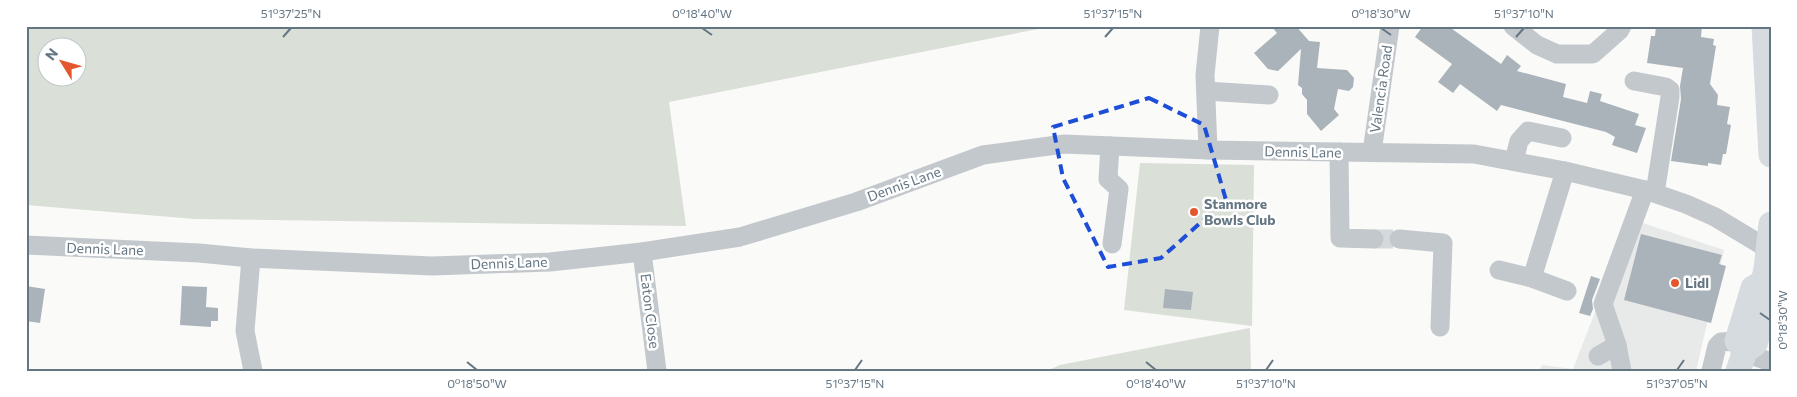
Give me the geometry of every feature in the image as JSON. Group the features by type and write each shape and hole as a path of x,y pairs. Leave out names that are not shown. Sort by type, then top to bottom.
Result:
{"main road":[{"path":"1767,28 1771,154"},
{"path":"1737,352 1756,344 1767,316 1771,224"},
{"path":"1737,352 1752,288 1768,276"}],"street":[{"path":"1208,150 1206,75 1210,26"},
{"name":"Valencia Road","path":"1372,152 1390,26"},
{"path":"1517,27 1537,44 1556,54 1593,54 1619,31 1622,26"},
{"path":"1622,371 1617,345 1603,304 1650,192 1670,97 1670,90 1666,87 1634,81"},
{"path":"1206,91 1269,96"},
{"path":"1514,161 1519,141 1528,131 1562,138"},
{"name":"Dennis Lane","path":"26,245 432,266 550,262 642,252 740,237 856,202 983,155 1064,144 1208,150 1474,154 1514,161 1565,171 1650,192 1686,204 1715,217 1768,276"},
{"path":"1110,146 1108,179 1119,189 1112,244"},
{"path":"1339,152 1340,238 1374,239"},
{"path":"1532,278 1565,171"},
{"path":"1399,239 1443,243 1440,327"},
{"name":"Eaton Close","path":"642,252 657,371"},
{"path":"251,258 245,331 253,371"},
{"path":"1499,270 1532,278 1567,291"},
{"path":"1598,356 1617,345"},
{"path":"1711,371 1717,346 1771,362"}],"highlighted area":[{"path":"1149,98 1204,125 1226,200 1161,258 1108,267 1063,178 1053,127"}],"shaded area":[{"path":"26,26 1053,26 669,102 686,226 195,219 26,205"},
{"name":"Stanmore Bowls Club","path":"1140,163 1254,165 1252,326 1124,310"},
{"path":"1631,219 1724,250 1696,371 1539,371 1542,365 1573,369"},
{"path":"1250,328 1251,371 1047,371 1060,365"}],"building":[{"path":"1271,26 1296,26 1309,41 1320,42 1317,68 1347,70 1354,78 1353,87 1349,91 1338,89 1334,109 1339,115 1321,131 1307,114 1307,100 1302,94 1302,88 1298,85 1301,49 1278,71 1268,69 1254,53 1277,33"},
{"path":"1423,26 1448,26 1501,64 1507,55 1521,66 1517,71 1566,84 1563,97 1587,103 1590,91 1602,94 1600,101 1639,114 1635,125 1646,128 1637,153 1612,145 1615,137 1606,132 1501,105 1497,111 1460,84 1453,93 1438,82 1452,64 1415,37"},
{"path":"1656,26 1702,26 1701,37 1714,39 1713,45 1716,46 1710,84 1718,95 1717,105 1730,107 1727,124 1731,125 1726,154 1723,154 1721,165 1708,163 1708,166 1671,161 1681,99 1680,86 1683,68 1647,63 1651,36 1655,36"},
{"name":"Lidl","path":"1641,234 1722,255 1719,264 1726,266 1711,323 1624,300"},
{"path":"1591,276 1600,279 1592,300 1593,309 1590,316 1579,313"},
{"path":"26,286 45,289 40,323 26,321"},
{"path":"182,286 207,287 206,307 218,308 218,321 211,321 211,327 180,325"},
{"path":"1165,289 1193,292 1191,310 1163,308"}],"tunnel":[{"path":"1374,239 1399,239"}],"place":[{"name":"Stanmore Bowls Club","path":"1194,212"},
{"name":"Lidl","path":"1675,283"}]}
